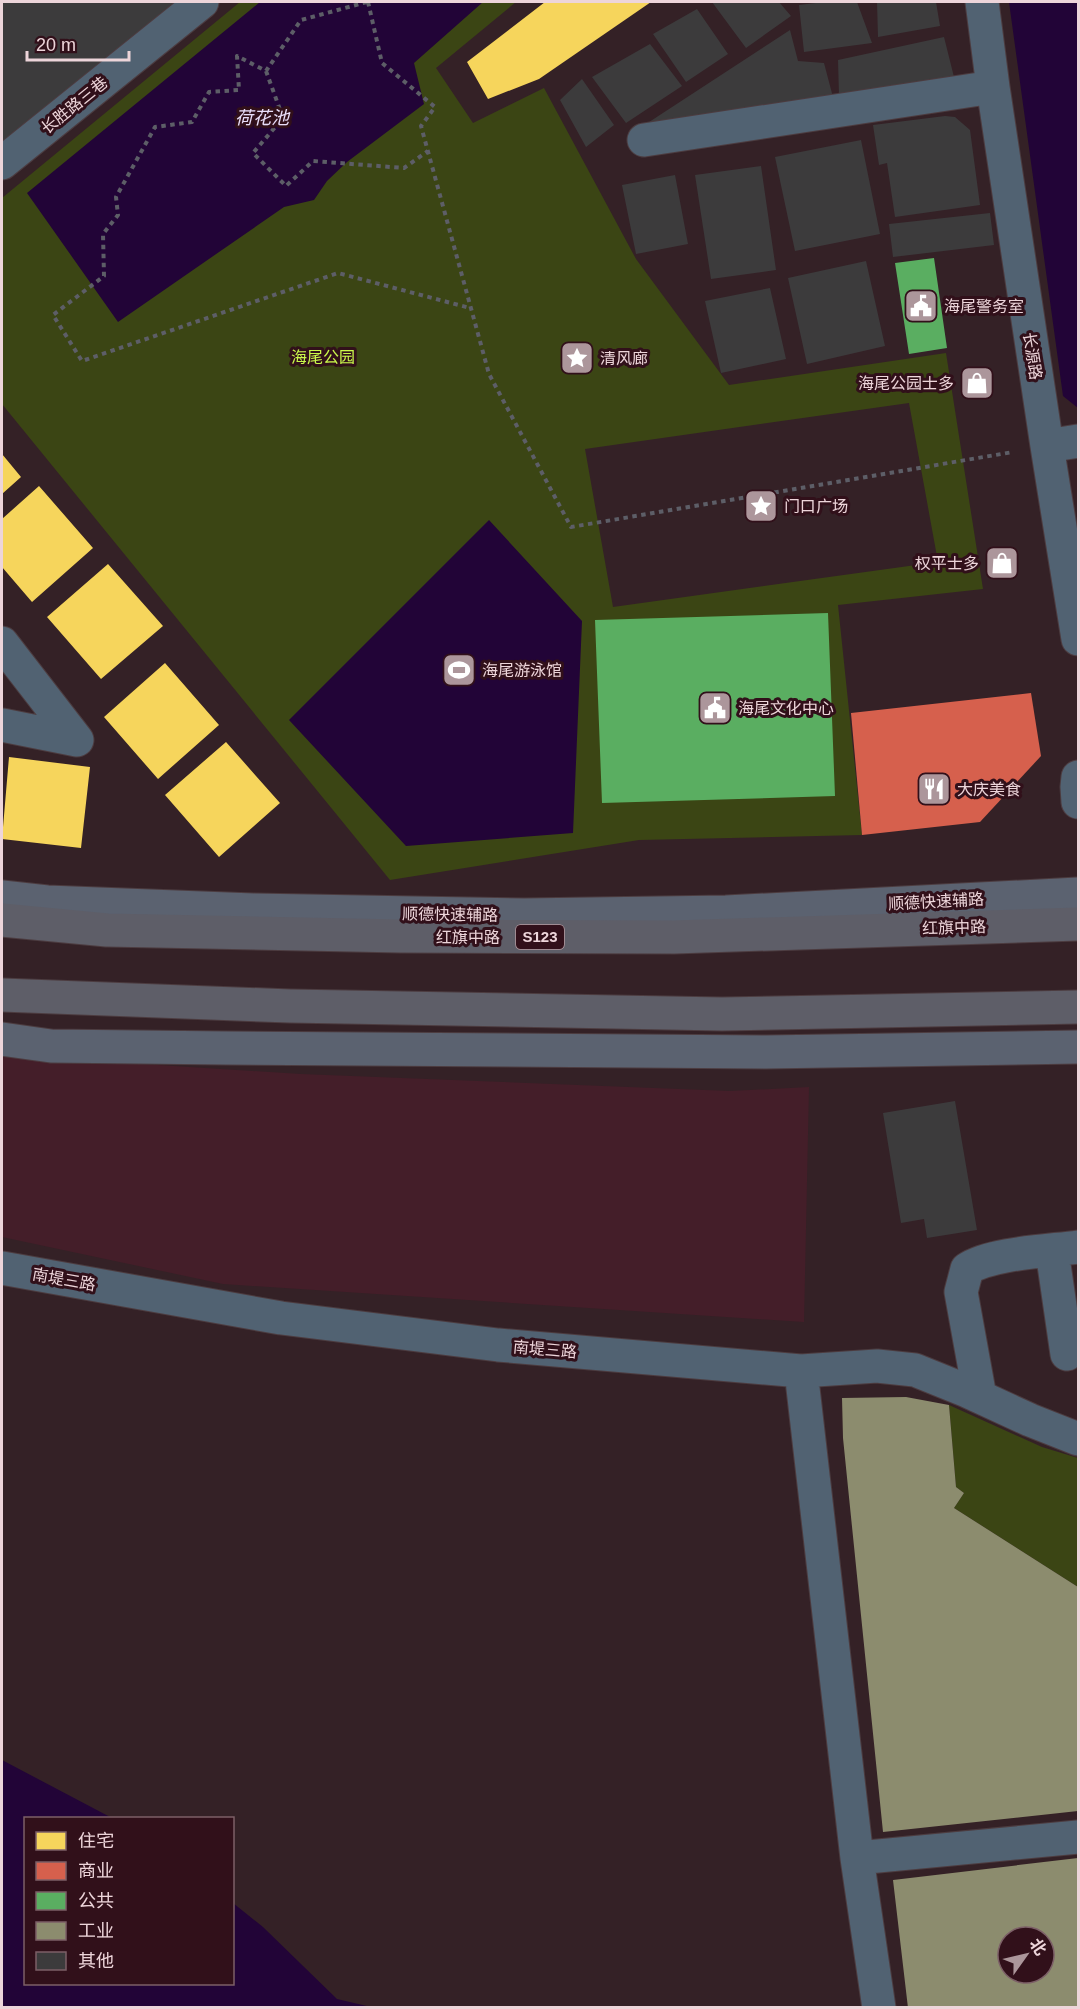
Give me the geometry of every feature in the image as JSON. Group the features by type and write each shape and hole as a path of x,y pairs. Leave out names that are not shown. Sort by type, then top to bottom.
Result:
{"highway":[{"name":"红旗中路","path":"2,920 107,930 401,936 674,937 1078,924"},
{"path":"2,995 290,1006 722,1014 1078,1007"}],"main road":[{"name":"顺德快速辅路","path":"2,897 46,902 254,910 524,915 726,912 1078,894"},
{"path":"2,1039 51,1046 226,1048 766,1052 1078,1047"}],"street":[{"name":"长胜路三巷","path":"2,163 202,2"},
{"name":"长源路","path":"982,2 993,87 1066,443 1078,639"},
{"path":"644,140 993,87"},
{"path":"2,643 77,740 2,725"},
{"path":"1078,777 1078,802"},
{"path":"980,1397 961,1292 967,1269 975,1263 1065,1249 1067,1354"},
{"name":"南堤三路","path":"2,1268 281,1318 498,1345 801,1371 877,1366 915,1370 1078,1439"},
{"path":"801,1371 857,1858 879,2007"},
{"path":"857,1858 1078,1837"}],"path":[{"path":"266,71 301,20 367,2 382,63 435,107 421,126 489,374 571,527 1066,443"},
{"path":"428,151 404,168 313,161 286,186 253,153 283,118 266,71 237,56 239,90 209,92 192,122 155,127 116,197 118,215 103,234 104,276 53,315 82,361 338,273 471,308"}],"shaded area":[{"path":"2,1055 301,1074 730,1091 809,1087 804,1322 223,1284 2,1237"}],"green space":[{"name":"海尾公园","path":"240,2 516,2 436,68 473,123 544,88 636,259 729,385 946,353 983,589 838,605 862,835 639,840 390,880 2,404 2,198","holes":["909,403 938,562 613,607 585,449"]},
{"path":"949,1405 1042,1447 1078,1458 1078,1587 954,1508 964,1493 956,1487"}],"water":[{"name":"荷花池","path":"260,2 483,2 414,63 424,104 347,162 327,181 314,200 284,207 118,322 27,193"},
{"path":"1009,2 1078,2 1078,408 1063,396"},
{"name":"海尾游泳馆","path":"489,520 582,621 573,833 406,846 289,720"},
{"path":"2,1760 110,1817 24,1817 24,1985 234,1985 234,1904 263,1927 337,1999 371,2007 2,2007"}],"building: 住宅":[{"path":"545,2 651,2 539,79 488,99 467,62"},
{"path":"2,454 21,477 2,494"},
{"path":"39,486 93,548 32,602 2,567 2,519"},
{"path":"108,564 163,626 101,679 47,617"},
{"path":"165,663 219,725 158,779 104,717"},
{"path":"226,742 280,803 219,857 165,795"},
{"path":"9,757 90,767 81,848 2,839"}],"building: 商业":[{"name":"大庆美食","path":"1031,693 1041,756 980,822 862,835 851,713"}],"building: 公共":[{"name":"海尾警务室","path":"934,258 947,348 909,354 895,263"},
{"name":"海尾文化中心","path":"828,613 835,796 602,803 595,620"}],"building: 工业":[{"path":"906,1397 949,1405 956,1487 964,1493 954,1508 1078,1587 1078,1811 883,1832 843,1438 842,1398"},
{"path":"1078,1858 1078,2008 908,2008 893,1880"}],"building: 其他":[{"path":"2,2 192,2 2,155"},
{"path":"712,2 779,2 791,16 746,48"},
{"path":"857,2 872,43 804,52 799,5"},
{"path":"877,2 936,2 940,26 878,37"},
{"path":"697,9 728,54 686,82 653,34"},
{"path":"790,30 798,61 824,63 834,101 643,126"},
{"path":"944,37 954,77 839,95 838,60"},
{"path":"650,44 682,86 626,123 592,77"},
{"path":"582,79 614,125 586,147 560,100"},
{"path":"945,116 955,117 970,130 980,205 895,217 887,163 879,165 873,125"},
{"path":"861,140 880,234 795,251 775,157"},
{"path":"761,166 776,270 711,279 695,175"},
{"path":"675,175 688,244 636,254 622,185"},
{"path":"990,213 994,245 893,257 889,224"},
{"path":"866,261 885,346 807,364 788,278"},
{"path":"770,288 786,359 721,373 705,301"},
{"path":"955,1101 977,1230 927,1238 924,1219 901,1223 883,1113"}],"place":[{"name":"海尾警务室","path":"921,306"},
{"name":"清风廊","path":"577,358"},
{"name":"海尾公园士多","path":"977,383"},
{"name":"门口广场","path":"761,506"},
{"name":"权平士多","path":"1002,563"},
{"name":"海尾游泳馆","path":"459,670"},
{"name":"海尾文化中心","path":"715,708"},
{"name":"大庆美食","path":"934,789"}]}
